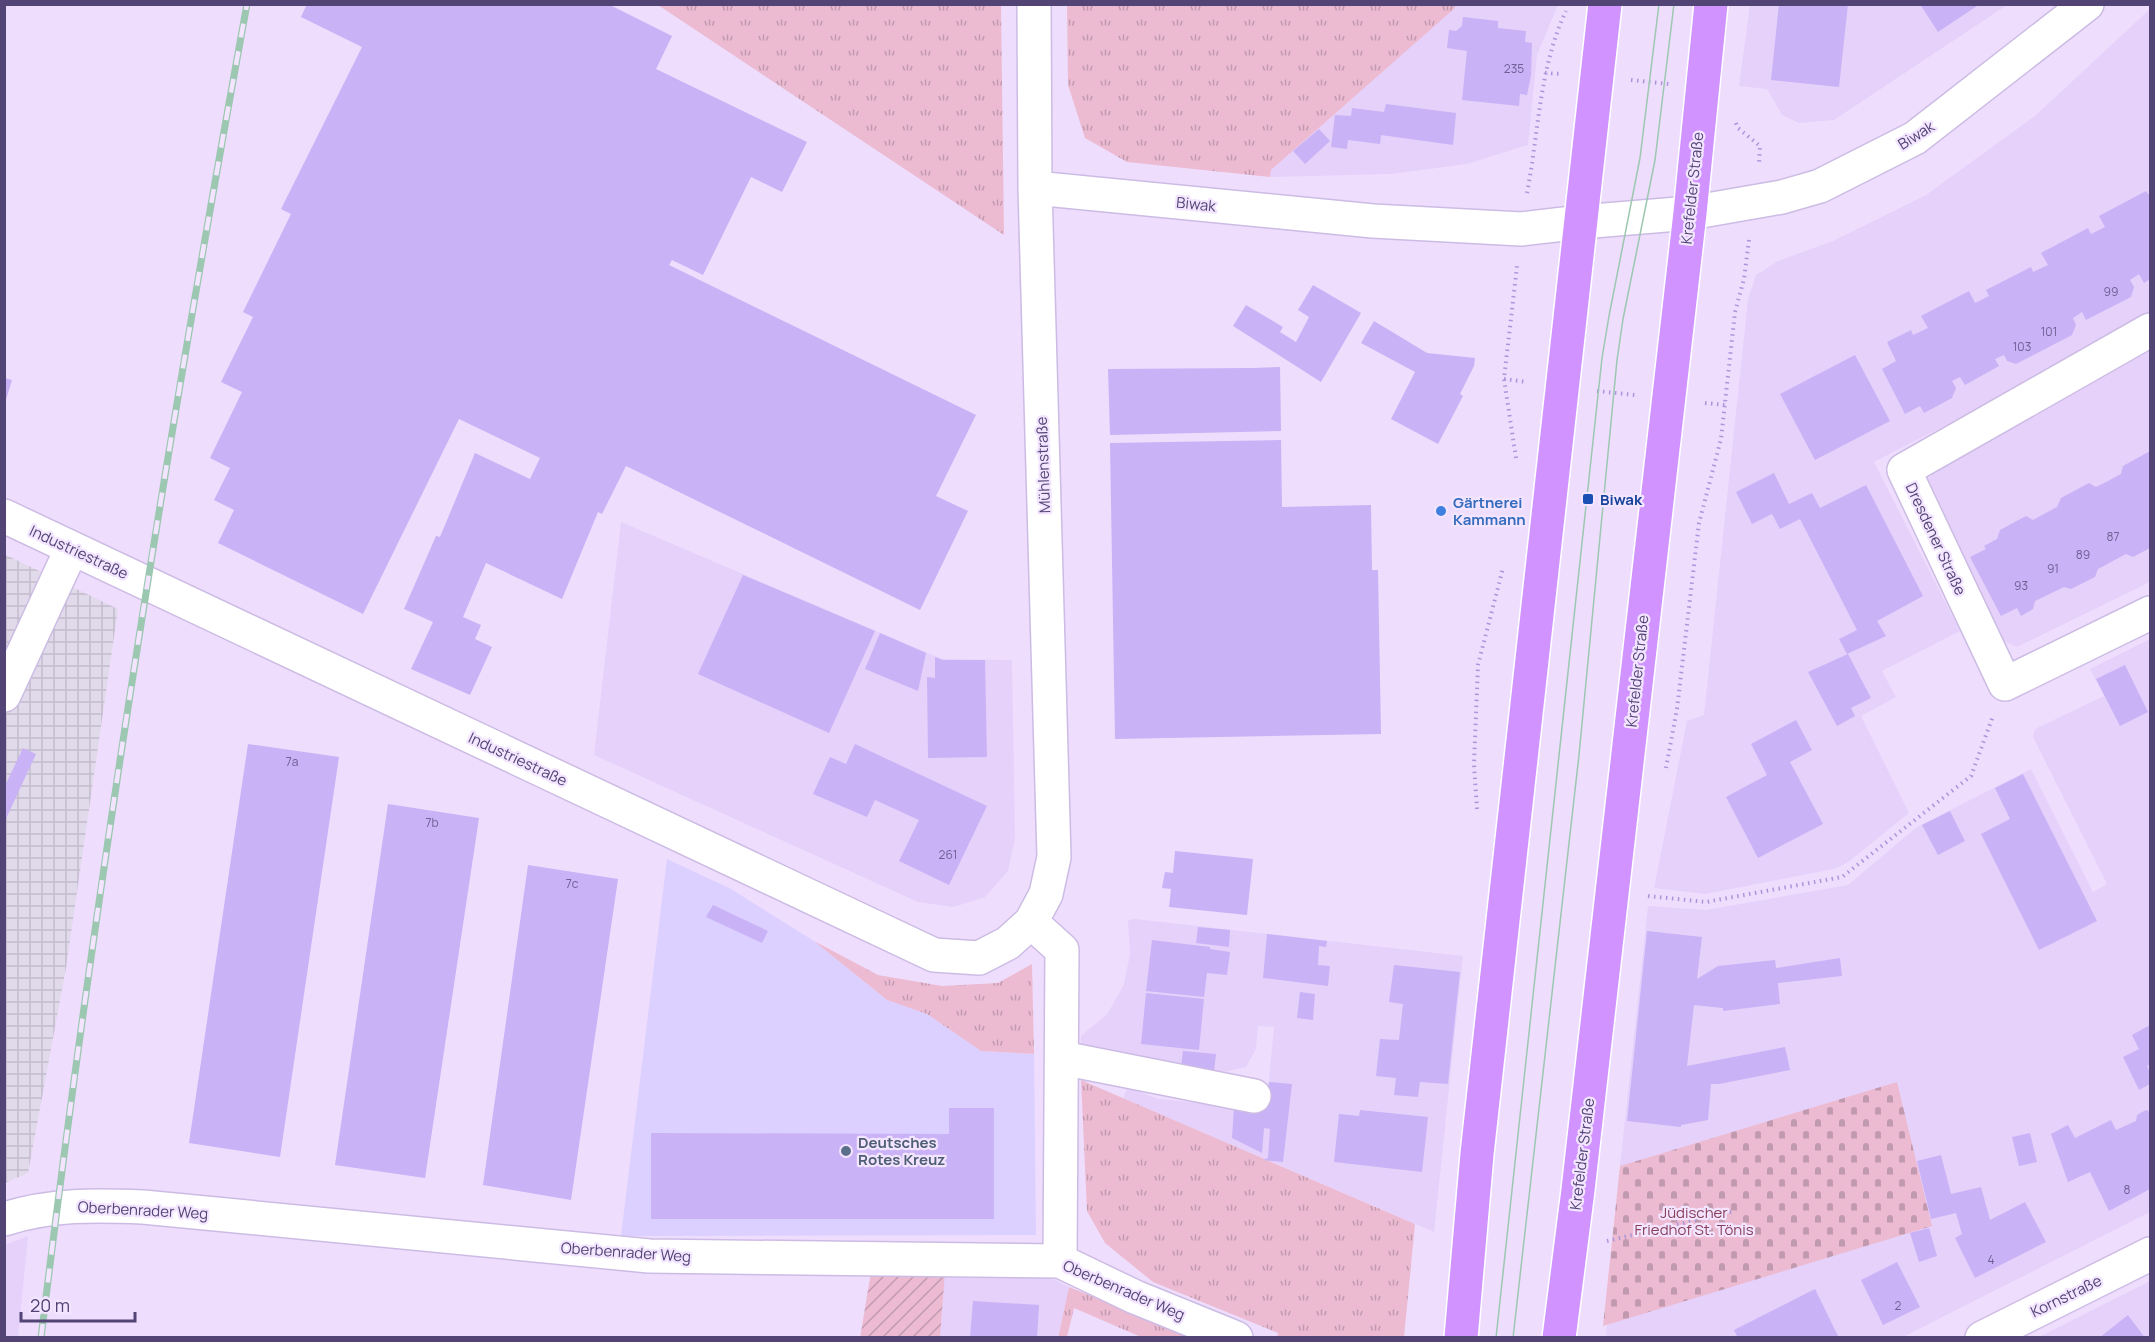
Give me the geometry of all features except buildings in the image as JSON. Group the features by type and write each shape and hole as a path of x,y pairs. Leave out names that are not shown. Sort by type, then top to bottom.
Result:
{"main road":[{"path":"1461,1338 1478,1142 1605,4"},
{"name":"Krefelder Straße","path":"1559,1338 1690,213 1711,4"}],"street":[{"name":"Mühlenstraße","path":"1031,922 1046,894 1054,857 1035,188 1034,4"},
{"name":"Biwak","path":"1035,188 1373,221 1521,229 1690,213 1782,197 1820,186 1915,138 2087,4"},
{"name":"Dresdener Straße","path":"2005,684 1904,470 2151,330"},
{"name":"Industriestraße","path":"4,516 934,955 979,958 1008,943 1031,922"},
{"path":"4,695 72,548"},
{"path":"2005,684 2151,613"},
{"path":"1031,922 1062,950 1060,1262"},
{"path":"1062,1058 1254,1096"},
{"name":"Oberbenrader Weg","path":"4,1219 34,1210 105,1205 649,1256 1060,1262 1135,1297 1236,1338"},
{"name":"Kornstraße","path":"1982,1338 2151,1254"}],"path":[{"path":"1545,73 1554,35 1569,4"},
{"path":"1504,380 1725,405"},
{"path":"1639,894 1706,902 1842,877 1971,776 2005,684"},
{"path":"1600,1243 1735,1211"}],"shaded area":[{"path":"1455,5 1558,5 1537,55 1528,145 1467,164 1391,174 1270,177 1271,170"},
{"path":"1750,5 2007,5 1834,120 1799,123 1782,115 1767,89 1739,86"},
{"path":"2150,9 2150,313 1979,408 1874,462 1960,631 1882,671 1896,697 1861,716 1909,813 1847,863 1834,869 1705,894 1654,888 1687,721 1704,715 1748,299 1756,275 1778,261 1833,241 1926,195 2036,115"},
{"path":"2150,350 2150,582 2017,647 2003,641 1932,507 1927,480 1945,460 2036,414"},
{"path":"621,522 942,659 1012,660 1015,838 1008,871 985,897 953,907 918,902 594,755"},
{"path":"4,554 118,609 66,968 28,1173 5,1183"},
{"path":"2150,639 2150,1212 1903,1337 1606,1338 1607,1325 1897,1083 1620,1166 1648,906 1706,910 1848,885 1917,827 2031,769 2093,892 2107,884 2033,737 2035,729 2104,696 2090,669"},
{"path":"667,859 731,889 814,941 887,1000 927,1014 981,1051 1034,1054 1036,1235 621,1236"},
{"path":"1128,920 1463,956 1434,1232 1123,1098 1128,1087 1158,1099 1266,1109 1274,1027 1258,1026 1256,1049 1246,1067 1224,1072 1124,1062 1081,1043 1081,1036 1108,1013 1124,984 1130,954"},
{"path":"28,1236 18,1337 5,1337 5,1245"},
{"path":"945,1273 1046,1275 1069,1287 1058,1337 940,1338"},
{"path":"2150,1281 2150,1337 2039,1337"}],"green space":[{"path":"1067,4 1455,5 1455,8 1271,170 1270,177 1127,162 1085,138 1068,85"},
{"path":"658,5 1001,5 1004,235"},
{"path":"814,941 878,975 942,986 998,983 1032,964 1034,1054 981,1051 927,1014 887,1000"},
{"path":"1081,1080 1415,1224 1404,1337 1277,1337 1278,1333 1153,1282 1105,1243 1087,1211"},
{"name":"Jüdischer Friedhof St. Tönis","path":"1897,1082 1932,1226 1603,1326 1620,1166"},
{"path":"871,1272 945,1273 940,1337 860,1338"},
{"path":"1069,1287 1193,1337 1141,1337 1074,1308 1067,1337 1058,1338"}],"tram line":[{"path":"1496,1338 1602,358 1640,158 1659,4"},
{"path":"1513,1338 1579,755 1617,360 1655,160 1674,4"}],"railway":[{"path":"41,1338 85,1003 134,670 188,336 247,4"}],"place":[{"name":"Biwak","path":"1588,499"},
{"name":"Gärtnerei Kammann","path":"1441,511"},
{"name":"Deutsches Rotes Kreuz","path":"846,1151"}]}
